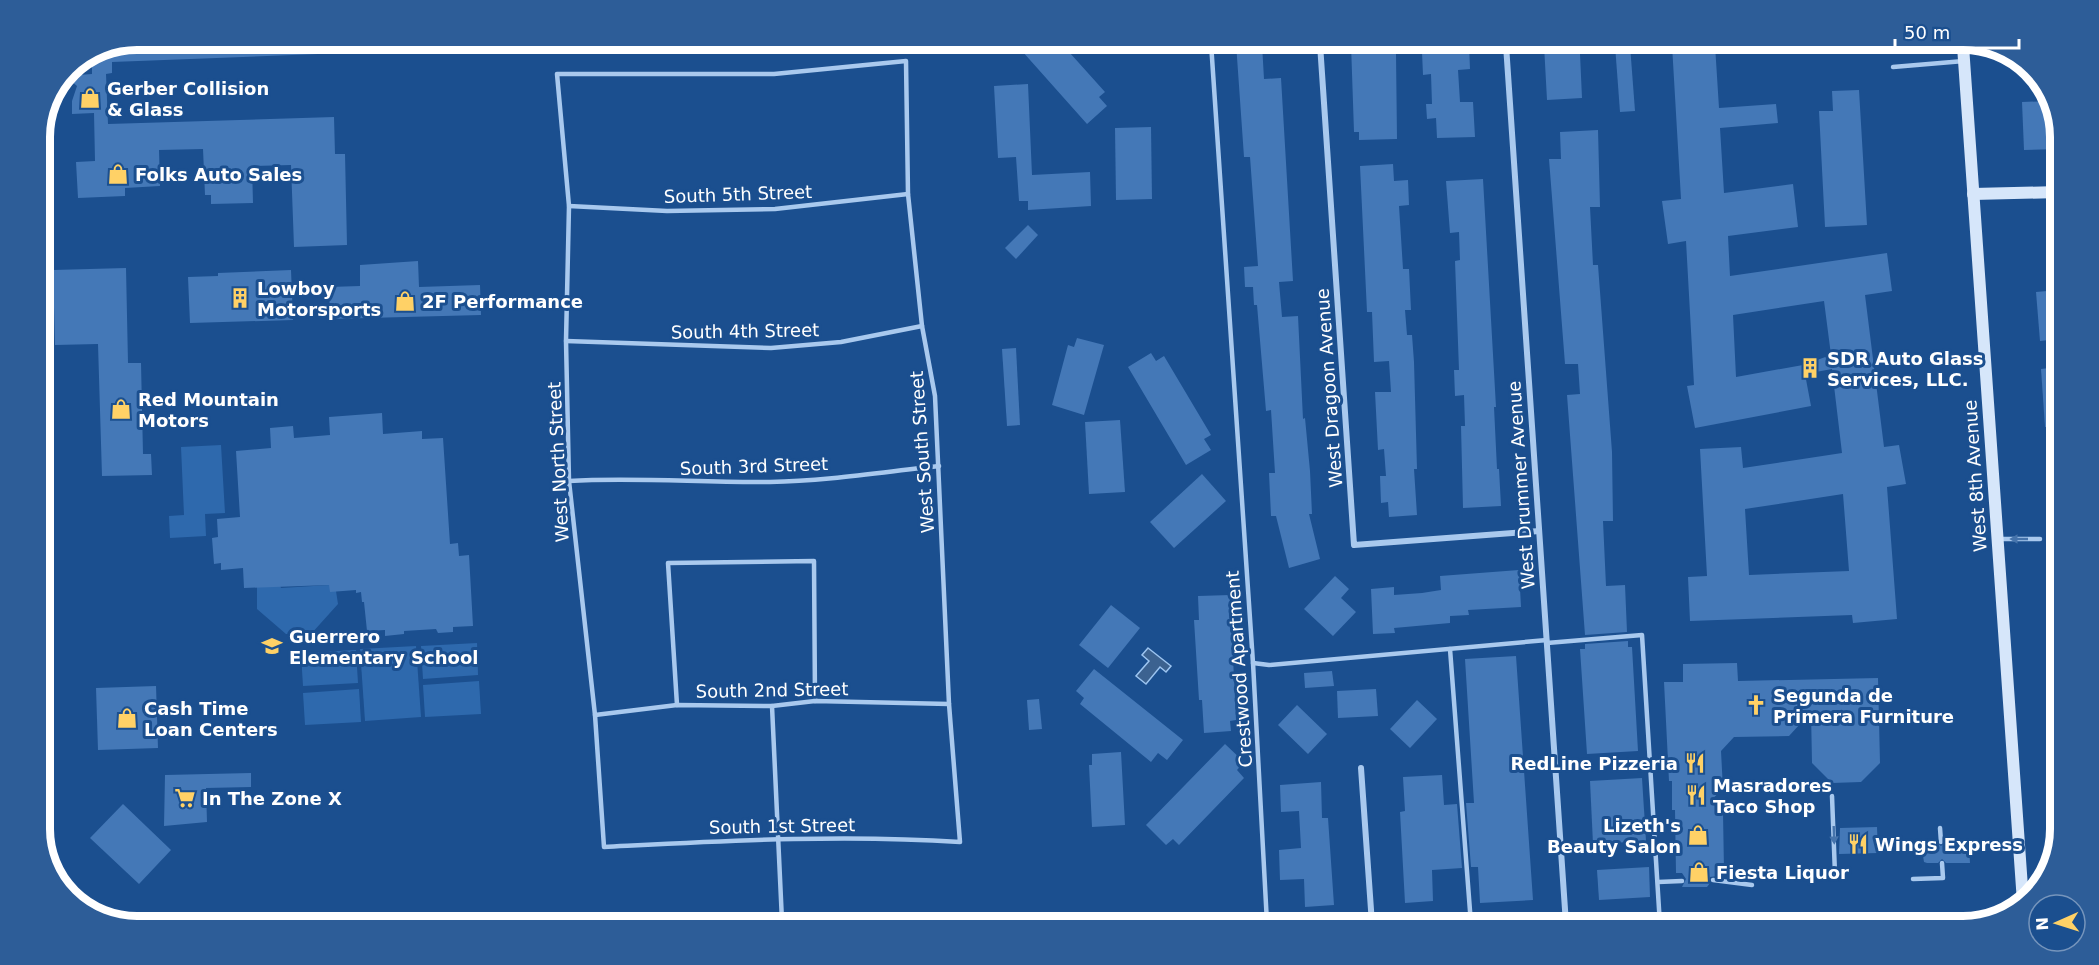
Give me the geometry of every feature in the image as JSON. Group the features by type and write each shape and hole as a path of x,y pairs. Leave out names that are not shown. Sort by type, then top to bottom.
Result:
{"street":[{"name":"West Dragoon Avenue","path":"1320,50 1354,544 1539,531"},
{"name":"West Drummer Avenue","path":"1506,50 1565,916"},
{"name":"West 8th Avenue","path":"1963,50 2022,892"},
{"path":"1973,194 2049,192"},
{"path":"1361,768 1371,916"}],"lane":[{"name":"Crestwood Apartment","path":"1211,50 1253,663 1267,916"},
{"name":"West South Street","path":"558,74 774,74 906,61 908,194 922,326 935,396 949,704 960,842"},
{"path":"1893,67 1964,61"},
{"name":"West North Street","path":"558,74 568,206 566,340 569,481 595,715 604,847"},
{"name":"South 5th Street","path":"568,206 667,211 775,209 908,194"},
{"name":"South 4th Street","path":"566,340 771,348 842,342 922,326"},
{"name":"South 3rd Street","path":"569,481 628,478 683,483 774,482 939,466"},
{"path":"1998,539 2040,538"},
{"path":"677,705 668,563 814,561 815,701"},
{"path":"1253,663 1269,665 1642,635 1660,916"},
{"path":"1450,649 1470,916"},
{"name":"South 2nd Street","path":"595,715 677,705 772,706 815,701 949,704"},
{"path":"772,706 783,916"},
{"path":"1832,796 1835,874"},
{"path":"1940,828 1941,842"},
{"name":"South 1st Street","path":"604,847 778,838 897,838 960,842"},
{"path":"1912,879 1943,878 1942,862"},
{"path":"1713,880 1752,885"},
{"path":"1658,882 1682,881"}],"shaded area":[{"path":"221,445 225,513 205,514 206,536 170,538 169,516 184,515 181,447"},
{"path":"280,585 281,588 329,585 336,591 338,604 311,634 286,634 257,609 257,587"},
{"path":"477,643 478,675 423,679 421,646"},
{"path":"416,646 421,717 365,721 360,649"},
{"path":"1148,648 1171,666 1166,672 1160,667 1146,684 1136,676 1149,661 1142,655"},
{"path":"356,650 358,683 303,686 301,653"},
{"path":"479,681 481,714 425,717 423,685"},
{"path":"359,689 361,722 305,725 303,693"}],"building":[{"path":"125,50 318,50 318,54 112,62 112,73 106,74 108,124 334,117 335,154 345,154 347,245 294,247 291,165 252,166 253,203 211,204 211,195 205,195 203,149 159,150 160,186 125,188 125,196 78,198 76,162 95,161 94,113 72,114 72,101 77,86 70,80 75,75 92,74 92,62 108,54"},
{"path":"1021,50 1067,50 1105,92 1099,97 1107,106 1087,124"},
{"path":"1236,50 1262,50 1264,79 1281,78 1293,281 1279,282 1282,317 1298,316 1303,419 1305,418 1310,471 1312,514 1309,514 1320,559 1289,568 1276,516 1271,516 1269,473 1275,473 1271,410 1266,411 1257,305 1254,305 1253,287 1245,287 1244,267 1258,266 1250,157 1244,157"},
{"path":"1351,50 1384,50 1384,54 1396,54 1397,139 1359,140 1359,132 1354,132"},
{"path":"1469,50 1470,69 1458,70 1460,102 1473,102 1475,137 1437,138 1436,118 1427,119 1426,104 1432,104 1431,74 1423,75 1422,52"},
{"path":"1544,50 1575,50 1575,54 1580,54 1582,98 1547,100"},
{"path":"1615,50 1630,50 1635,111 1620,112"},
{"path":"1672,50 1715,50 1719,108 1776,104 1778,123 1720,128 1724,193 1793,184 1798,227 1728,236 1730,276 1887,253 1892,291 1865,295 1884,447 1899,445 1906,484 1887,487 1897,619 1853,623 1852,615 1690,621 1688,577 1707,576 1700,449 1741,447 1743,468 1842,453 1832,369 1805,374 1811,406 1695,428 1687,386 1694,385 1686,241 1668,244 1662,201 1681,199","holes":["1824,301 1831,355 1803,365 1736,377 1733,315","1843,494 1849,571 1749,575 1745,509"]},
{"path":"1028,84 1032,175 1090,172 1091,206 1028,210 1028,201 1019,201 1016,157 998,158 994,86"},
{"path":"1859,90 1867,225 1825,227 1819,111 1833,111 1832,91"},
{"path":"2042,101 2048,119 2049,149 2024,150 2022,102"},
{"path":"1151,127 1152,199 1116,200 1115,128"},
{"path":"1598,130 1600,207 1590,207 1593,265 1598,265 1612,452 1613,521 1603,521 1606,586 1625,585 1627,632 1585,635 1567,395 1580,394 1578,364 1565,364 1549,159 1561,159 1560,132"},
{"path":"1393,164 1394,181 1408,180 1409,205 1399,206 1403,269 1409,269 1411,310 1405,310 1407,335 1412,335 1414,362 1417,469 1414,469 1417,515 1389,517 1388,502 1381,503 1380,476 1386,476 1384,449 1378,450 1375,392 1391,392 1389,361 1374,362 1372,312 1367,312 1360,166"},
{"path":"1483,179 1496,407 1494,407 1497,469 1499,469 1501,506 1463,508 1461,426 1465,426 1464,395 1455,396 1454,370 1459,370 1455,261 1460,260 1459,232 1450,233 1446,181"},
{"path":"1028,225 1038,235 1016,259 1005,248"},
{"name":"2F Performance","path":"418,261 419,287 480,285 481,315 330,319 329,287 360,286 360,265"},
{"path":"126,268 128,363 141,363 143,454 151,454 152,475 102,476 98,344 55,345 53,270"},
{"name":"Lowboy Motorsports","path":"291,270 293,320 190,323 188,277 218,276 218,273"},
{"path":"2049,291 2049,340 2040,341 2036,292"},
{"path":"1077,338 1104,345 1084,415 1052,405 1068,345 1074,347"},
{"path":"1016,348 1020,425 1007,426 1002,349"},
{"path":"1151,353 1156,361 1164,356 1211,435 1204,439 1211,450 1186,465 1128,367"},
{"path":"2049,368 2049,427 2045,427 2041,369"},
{"path":"382,413 383,434 422,431 422,439 443,438 450,544 458,543 459,556 469,555 473,626 453,627 453,632 438,633 436,629 404,631 404,634 385,636 385,630 367,631 361,592 356,593 356,590 330,592 329,585 244,588 243,568 221,570 221,563 214,564 212,538 218,537 217,519 240,517 236,451 271,448 270,428 293,426 294,438 330,435 329,417"},
{"path":"1120,420 1125,492 1089,494 1085,422"},
{"path":"1202,474 1226,501 1174,548 1150,522"},
{"path":"1519,570 1521,607 1468,610 1469,615 1450,616 1450,623 1394,628 1395,633 1373,634 1371,589 1394,587 1394,595 1422,593 1441,590 1440,576"},
{"path":"1335,576 1349,589 1341,598 1356,612 1333,636 1304,609"},
{"path":"1230,595 1236,720 1230,721 1231,731 1204,733 1202,700 1199,700 1194,620 1199,620 1198,596"},
{"path":"1111,605 1140,628 1108,668 1079,645"},
{"path":"1628,641 1628,647 1632,647 1638,751 1587,754 1580,649 1585,649 1585,644"},
{"path":"1516,656 1533,900 1480,903 1478,867 1471,867 1466,803 1474,803 1465,659"},
{"path":"1737,663 1738,681 1878,678 1880,763 1861,782 1832,783 1812,763 1811,712 1789,736 1734,737 1721,751 1723,789 1710,801 1723,813 1724,870 1718,876 1710,877 1707,887 1682,887 1686,879 1682,873 1676,873 1675,810 1672,810 1672,781 1669,781 1664,682 1683,682 1683,664"},
{"path":"1094,669 1183,740 1167,760 1158,753 1151,762 1080,704 1084,698 1076,691"},
{"path":"1332,671 1334,686 1305,688 1304,673"},
{"name":"Cash Time Loan Centers","path":"156,686 158,748 98,750 96,688"},
{"path":"1376,689 1378,716 1338,718 1337,691"},
{"path":"1039,699 1042,729 1029,730 1027,700"},
{"path":"1417,700 1437,719 1410,748 1390,729"},
{"path":"1297,705 1327,734 1308,754 1278,725"},
{"path":"1225,744 1244,762 1237,770 1244,778 1179,845 1173,839 1166,845 1146,825"},
{"path":"1121,752 1125,825 1092,827 1089,765 1092,765 1092,754"},
{"name":"In The Zone X","path":"251,773 251,787 206,788 207,822 164,826 165,775"},
{"path":"1442,775 1444,805 1457,804 1462,868 1432,870 1433,901 1405,903 1400,812 1405,811 1403,777"},
{"path":"1642,778 1646,841 1593,844 1590,781"},
{"path":"1321,782 1322,818 1328,818 1334,905 1305,907 1304,879 1280,880 1279,850 1301,848 1299,811 1281,812 1280,785"},
{"name":"In The Zone X","path":"123,804 171,850 139,884 90,838"},
{"name":"Wings Express","path":"1877,827 1878,853 1839,854 1840,828"},
{"path":"1959,841 1960,847 1969,847 1970,863 1946,863 1942,859 1938,863 1927,863 1924,862 1923,856 1917,857 1917,843 1936,842 1941,846 1945,842"},
{"path":"1649,867 1650,897 1599,900 1597,870"}],"place":[{"name":"Gerber Collision & Glass","path":"90,98"},
{"name":"Folks Auto Sales","path":"118,174"},
{"name":"Lowboy Motorsports","path":"240,298"},
{"name":"2F Performance","path":"405,301"},
{"name":"SDR Auto Glass Services, LLC.","path":"1810,368"},
{"name":"Red Mountain Motors","path":"121,409"},
{"name":"Guerrero Elementary School","path":"272,646"},
{"name":"Segunda de Primera Furniture","path":"1756,705"},
{"name":"Cash Time Loan Centers","path":"127,718"},
{"name":"RedLine Pizzeria","path":"1695,763"},
{"name":"Masradores Taco Shop","path":"1696,795"},
{"name":"In The Zone X","path":"185,798"},
{"name":"Lizeth's Beauty Salon","path":"1698,835"},
{"name":"Wings Express","path":"1858,844"},
{"name":"Fiesta Liquor","path":"1699,872"}]}
